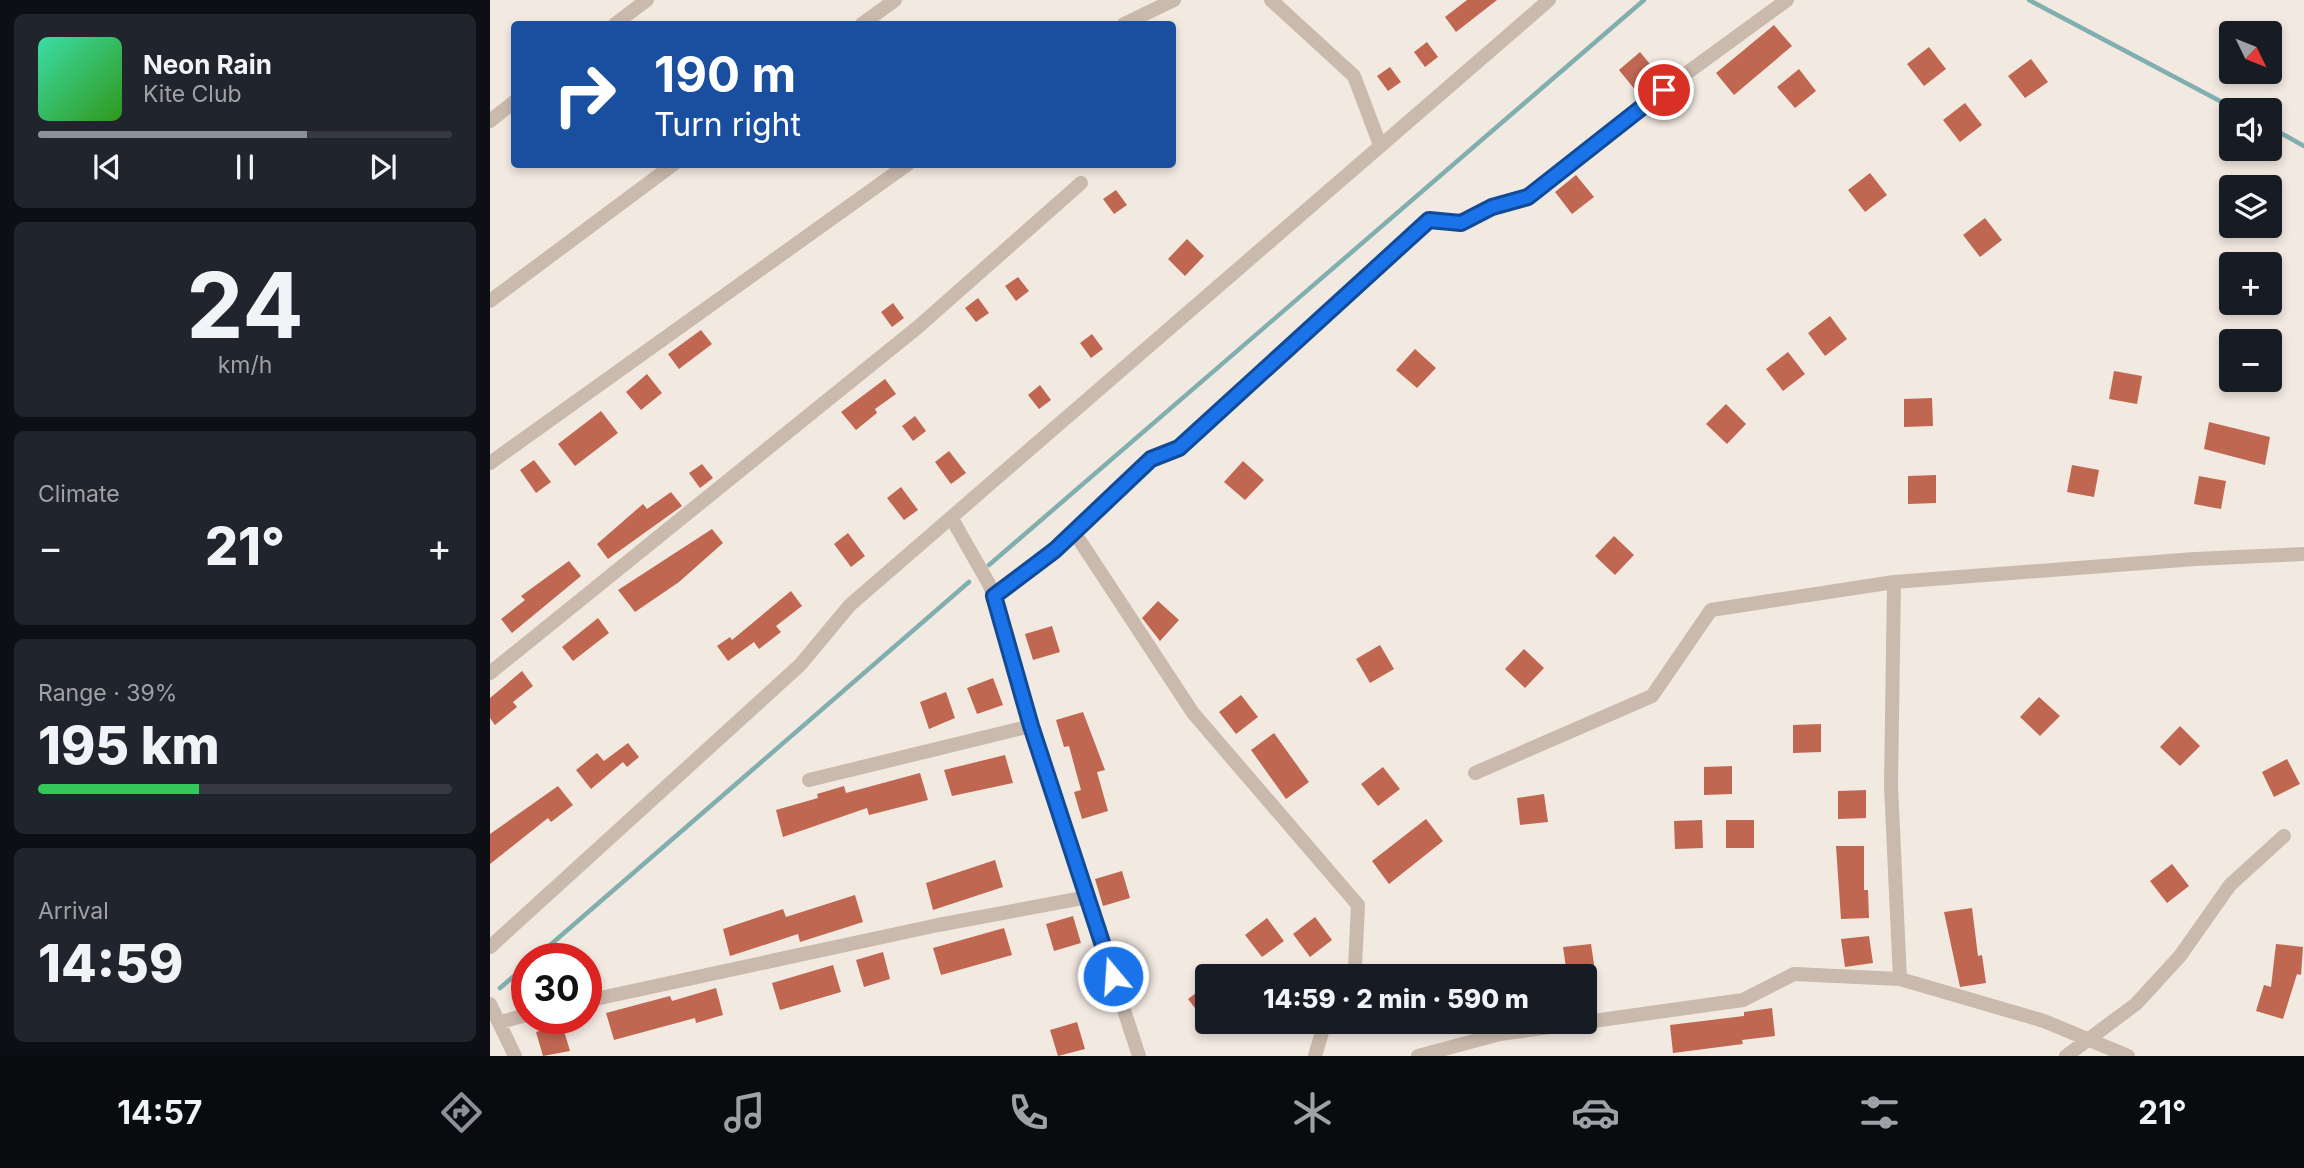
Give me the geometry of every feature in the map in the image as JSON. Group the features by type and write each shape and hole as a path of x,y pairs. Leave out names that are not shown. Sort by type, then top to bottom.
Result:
{"street":[{"path":"619,21 647,0"},
{"path":"866,21 895,0"},
{"path":"1130,21 1174,0"},
{"path":"1271,0 1354,76 1380,145"},
{"path":"490,947 800,665 849,606 1549,0"},
{"path":"994,596 1055,550 1151,459 1179,448 1429,220 1461,223 1492,207 1528,197 1643,105 1787,0"},
{"path":"490,121 511,104"},
{"path":"490,301 669,168"},
{"path":"490,463 902,168"},
{"path":"490,673 918,327 1081,183"},
{"path":"952,519 994,596 1031,726 1139,1056"},
{"path":"1080,541 1194,713 1358,905 1355,964"},
{"path":"1475,774 1652,696 1711,610 1894,582 2195,559 2304,554"},
{"path":"1894,582 1891,786 1900,979"},
{"path":"809,780 1031,726"},
{"path":"2066,1056 2089,1042 2136,1004 2180,956 2230,886 2284,836"},
{"path":"602,997 938,925 1088,897"},
{"path":"1597,1020 1743,1000 1794,975 1900,979 2044,1021 2128,1056"},
{"path":"490,1003 515,1056"},
{"path":"500,1022 511,1019"},
{"path":"1315,1056 1321,1034"},
{"path":"1418,1056 1500,1034"}],"building":[{"path":"1467,0 1497,0 1456,32 1445,17"},
{"path":"1774,25 1792,46 1734,95 1716,73"},
{"path":"1427,42 1438,57 1425,67 1414,52"},
{"path":"1929,47 1946,69 1924,86 1907,64"},
{"path":"1640,52 1658,74 1636,91 1619,70"},
{"path":"2031,59 2048,82 2025,98 2008,76"},
{"path":"1390,67 1401,82 1388,91 1377,76"},
{"path":"1799,69 1816,91 1795,108 1777,87"},
{"path":"1965,103 1982,125 1960,142 1943,120"},
{"path":"1870,173 1887,195 1865,212 1848,190"},
{"path":"1576,175 1594,197 1572,214 1555,192"},
{"path":"1116,190 1127,205 1114,214 1103,199"},
{"path":"1985,218 2002,240 1980,257 1963,235"},
{"path":"1187,239 1204,256 1185,276 1168,259"},
{"path":"1018,277 1029,291 1016,301 1005,286"},
{"path":"978,298 989,313 976,322 965,308"},
{"path":"893,303 904,318 892,327 881,312"},
{"path":"1830,316 1847,339 1825,356 1808,333"},
{"path":"701,330 712,344 679,369 668,354"},
{"path":"1092,334 1103,349 1091,358 1080,343"},
{"path":"1415,349 1436,368 1417,388 1396,370"},
{"path":"1788,352 1805,374 1783,391 1766,369"},
{"path":"2114,371 2142,376 2137,404 2109,399"},
{"path":"647,374 662,393 641,410 626,392"},
{"path":"885,379 896,394 875,409 877,413 856,430 841,412"},
{"path":"1040,385 1051,400 1039,409 1028,395"},
{"path":"1932,398 1933,426 1904,427 1904,399"},
{"path":"1726,404 1746,424 1727,444 1706,424"},
{"path":"601,411 618,433 575,466 558,444"},
{"path":"915,416 926,431 913,441 902,426"},
{"path":"2209,422 2270,437 2265,465 2204,449"},
{"path":"949,451 966,473 951,484 935,462"},
{"path":"534,460 551,482 536,493 520,470"},
{"path":"1243,461 1264,480 1245,500 1224,482"},
{"path":"702,464 713,478 700,488 689,473"},
{"path":"2072,465 2099,470 2094,497 2067,492"},
{"path":"1936,475 1936,503 1908,504 1908,476"},
{"path":"2199,476 2226,481 2221,509 2194,504"},
{"path":"901,487 918,510 904,520 887,498"},
{"path":"671,492 682,506 608,559 597,544 643,504 647,509"},
{"path":"712,529 723,543 679,582 635,612 618,590"},
{"path":"848,533 865,556 851,567 834,544"},
{"path":"1614,536 1634,555 1615,575 1595,556"},
{"path":"569,561 581,576 512,633 501,619 525,600 521,596"},
{"path":"791,591 802,606 776,626 781,632 759,649 754,642 728,661 717,646 730,637 732,640"},
{"path":"1158,601 1179,620 1160,641 1142,618"},
{"path":"598,618 609,633 573,661 562,647"},
{"path":"1052,626 1060,652 1033,660 1025,634"},
{"path":"1380,645 1394,669 1370,683 1356,659"},
{"path":"1524,649 1544,668 1525,688 1505,669"},
{"path":"522,671 533,686 513,702 517,707 495,725 490,718 490,698"},
{"path":"993,678 1003,705 977,714 967,688"},
{"path":"946,692 955,718 929,729 920,702"},
{"path":"1241,695 1258,717 1236,734 1219,712"},
{"path":"2039,697 2060,716 2040,736 2020,717"},
{"path":"1083,712 1105,770 1097,772 1108,811 1082,819 1074,792 1081,790 1069,746 1064,747 1056,720"},
{"path":"1821,724 1821,752 1793,753 1793,725"},
{"path":"2180,726 2200,746 2180,766 2160,747"},
{"path":"1274,733 1309,782 1286,799 1251,750"},
{"path":"628,743 639,757 627,767 623,762 591,789 576,770 597,753 604,761"},
{"path":"1005,755 1013,783 952,796 944,770"},
{"path":"2287,759 2300,784 2274,797 2262,772"},
{"path":"1732,766 1732,794 1704,795 1704,767"},
{"path":"1383,767 1400,789 1378,806 1361,784"},
{"path":"920,773 928,800 869,815 867,808 783,837 776,810 818,798 817,794 844,786 846,793"},
{"path":"558,786 573,805 551,822 548,818 490,864 490,834"},
{"path":"1866,790 1866,818 1838,819 1838,791"},
{"path":"1544,794 1548,822 1520,825 1517,798"},
{"path":"1426,819 1443,841 1389,884 1372,861"},
{"path":"1702,820 1703,848 1675,849 1674,821"},
{"path":"1726,820 1754,820 1754,848 1726,848"},
{"path":"1836,846 1864,846 1864,890 1868,890 1869,918 1841,919"},
{"path":"995,860 1003,887 933,910 926,883"},
{"path":"2172,864 2189,886 2167,903 2150,881"},
{"path":"1122,871 1130,898 1103,906 1095,879"},
{"path":"855,895 863,922 800,942 798,934 730,956 723,929 783,909 786,917"},
{"path":"1972,908 1978,956 1982,955 1986,983 1960,987 1944,912"},
{"path":"1073,916 1081,943 1054,951 1046,924"},
{"path":"1315,917 1332,940 1310,957 1293,934"},
{"path":"1267,918 1284,941 1262,957 1245,935"},
{"path":"1004,928 1012,955 941,975 933,948"},
{"path":"1869,936 1873,963 1845,967 1841,939"},
{"path":"1591,944 1594,964 1565,964 1563,947"},
{"path":"2276,944 2303,947 2301,975 2297,974 2283,1019 2256,1011 2264,985 2271,987"},
{"path":"883,952 890,979 864,987 856,960"},
{"path":"833,965 841,992 780,1010 772,983"},
{"path":"716,988 723,1015 696,1023 695,1018 614,1040 606,1013 670,996 672,1001"},
{"path":"1195,994 1195,1008 1188,999"},
{"path":"1772,1008 1775,1036 1742,1040 1743,1044 1673,1053 1670,1025 1744,1016 1744,1012"},
{"path":"1077,1022 1085,1049 1058,1056 1050,1030"},
{"path":"537,1034 565,1034 570,1051 543,1056"}],"waterway":[{"path":"989,565 1644,0"},
{"path":"2029,0 2219,100"},
{"path":"2282,134 2304,146"},
{"path":"552,943 969,582"},
{"path":"500,988 511,979"}],"route":[{"path":"1113,976 1031,726 994,596 1055,550 1151,459 1179,448 1429,220 1461,223 1492,207 1528,197 1664,90"}]}
